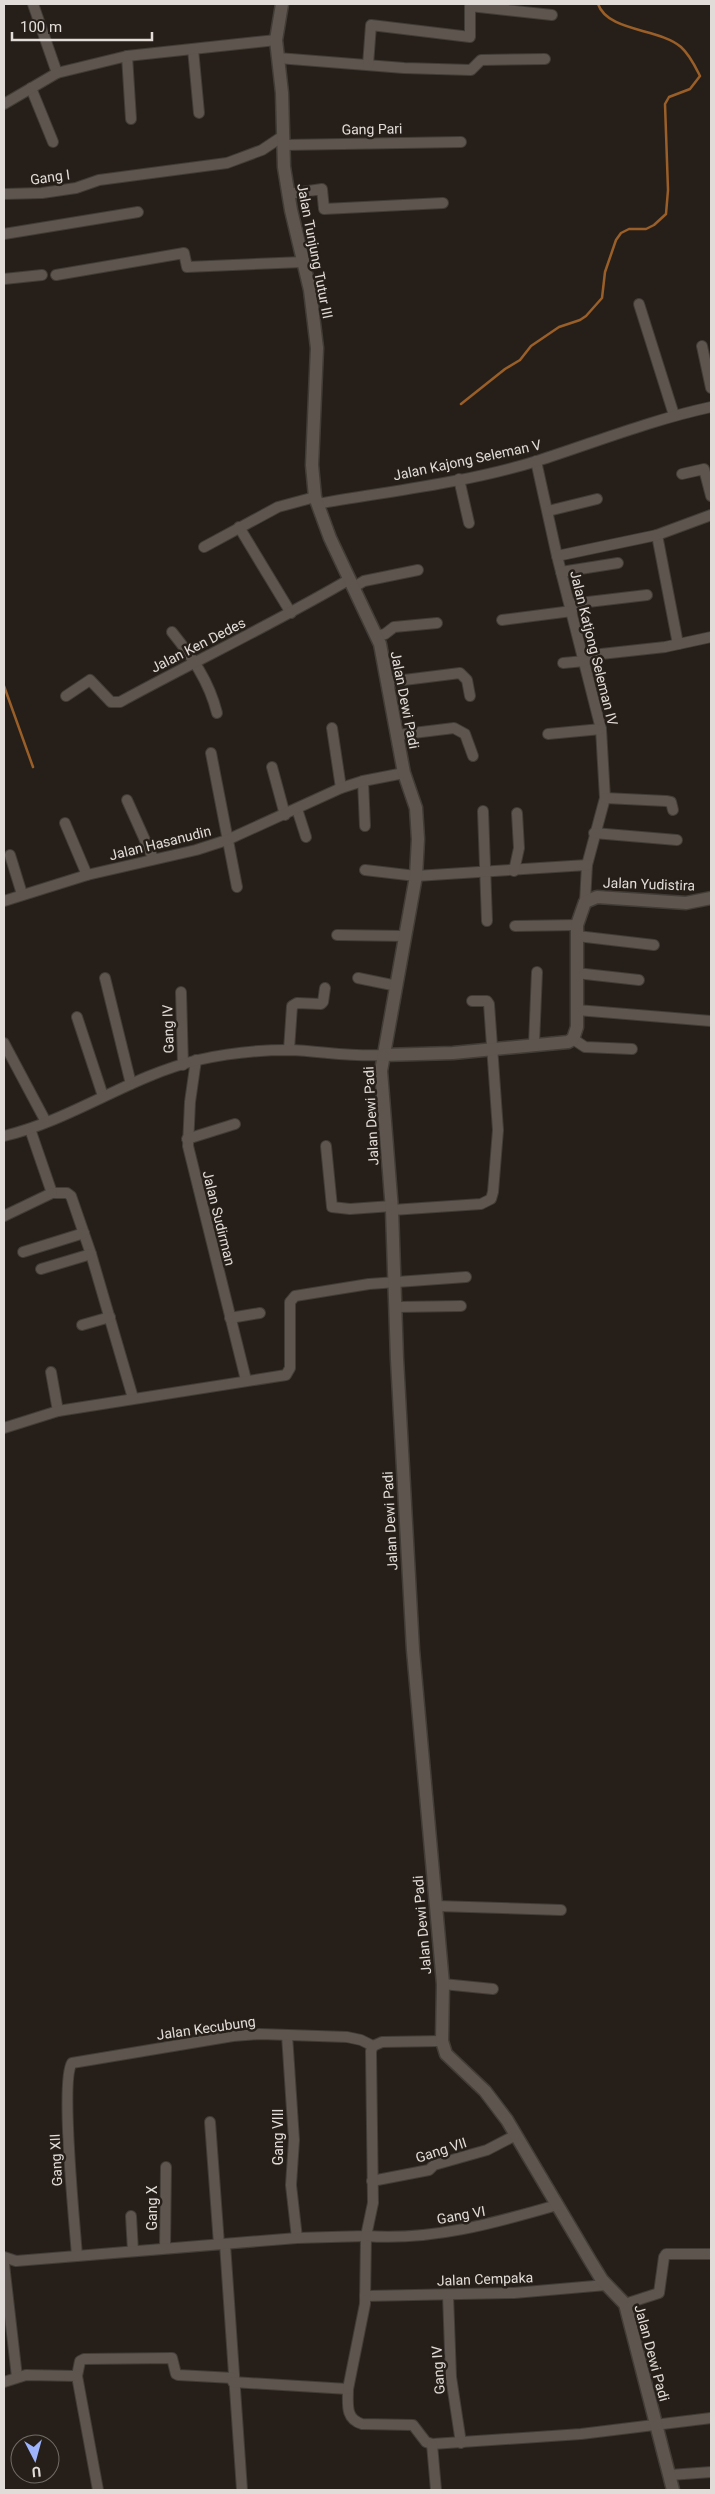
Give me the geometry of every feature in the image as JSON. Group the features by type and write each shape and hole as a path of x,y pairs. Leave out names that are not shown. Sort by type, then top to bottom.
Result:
{"street":[{"path":"33,4 57,73"},
{"name":"Jalan Tunjung Tutur III","path":"282,4 276,40 288,194 310,290 317,348 312,465 316,501"},
{"path":"368,65 371,25 470,37 470,6 552,15"},
{"path":"4,104 57,73 127,56 276,40"},
{"path":"193,49 199,113"},
{"path":"127,56 131,119"},
{"path":"278,58 472,70 481,60 545,59"},
{"path":"31,88 53,142"},
{"name":"Gang Pari","path":"283,140 461,142"},
{"name":"Gang I","path":"4,194 42,193 76,188 99,180 227,163 283,140"},
{"path":"288,194 322,188 324,209 443,203"},
{"path":"4,234 138,212"},
{"path":"56,275 184,253 187,267 303,262"},
{"path":"4,279 42,275"},
{"path":"639,304 674,415"},
{"path":"702,346 711,388"},
{"name":"Jalan Kajong Seleman V","path":"204,547 278,507 459,479 536,461 620,431 674,415 711,407"},
{"name":"Jalan Katjong Seleman IV","path":"536,461 557,556 601,730 604,798 587,865 585,902"},
{"path":"682,474 704,469 711,496"},
{"path":"459,479 469,523"},
{"path":"548,510 597,499"},
{"name":"Jalan Dewi Padi","path":"316,501 376,636 388,682 404,773 416,808 418,839 416,876 381,1071 392,1208 397,1359 413,1650 443,1984 442,2041 446,2054 485,2091 516,2135 606,2284 625,2304 673,2490"},
{"path":"557,556 658,535 711,514"},
{"path":"239,527 291,613"},
{"path":"658,535 678,644"},
{"path":"561,572 618,563"},
{"name":"Jalan Ken Dedes","path":"66,696 90,680 111,702 120,702 195,661 352,583 418,570"},
{"path":"502,620 647,595"},
{"path":"376,636 385,634 394,627 437,623"},
{"path":"172,632 195,661 212,693 218,713"},
{"path":"563,663 710,638"},
{"path":"388,682 460,673 468,680 470,696"},
{"path":"332,728 341,788"},
{"path":"397,735 454,728 465,734 473,756"},
{"path":"548,734 601,730"},
{"path":"211,753 237,887"},
{"path":"272,767 285,815"},
{"name":"Jalan Hasanudin","path":"4,901 87,875 154,858 196,850 227,840 341,788 363,781 404,773"},
{"path":"363,781 365,826"},
{"path":"604,798 666,800 671,802 673,810"},
{"path":"127,800 154,858"},
{"path":"297,809 306,837"},
{"path":"483,810 487,921"},
{"path":"514,870 519,848 517,813"},
{"path":"65,823 87,875"},
{"path":"594,833 677,840"},
{"path":"10,855 22,894"},
{"path":"365,870 416,876 587,865"},
{"name":"Jalan Yudistira","path":"585,902 597,897 686,903 711,898"},
{"path":"4,1136 30,1129 131,1084 196,1060 261,1051 289,1050 340,1055 453,1053 568,1042 573,1039 577,1027 577,931 585,902"},
{"path":"515,926 577,931 654,946"},
{"path":"336,935 406,936"},
{"path":"534,1044 537,972"},
{"path":"576,973 639,980"},
{"path":"105,978 131,1084"},
{"path":"358,978 397,986"},
{"path":"289,1050 292,1006 297,1003 321,1004 325,988"},
{"name":"Gang IV","path":"180,992 183,1065"},
{"path":"326,1146 332,1207 392,1208 480,1204 491,1199 498,1130 489,1004 487,1001 472,1001"},
{"path":"577,1010 711,1021"},
{"path":"77,1017 103,1096"},
{"path":"573,1039 585,1047 632,1049"},
{"path":"4,1044 46,1122"},
{"name":"Jalan Sudirman","path":"196,1060 187,1139 246,1380"},
{"path":"187,1139 235,1124"},
{"path":"30,1129 52,1193"},
{"path":"4,1216 52,1193 67,1193 71,1196 91,1254 133,1398"},
{"path":"23,1252 84,1233"},
{"path":"41,1268 91,1254"},
{"path":"4,1428 58,1411 286,1375 289,1372 290,1302 295,1296 395,1282 466,1277"},
{"path":"396,1307 460,1306"},
{"path":"230,1318 260,1314"},
{"path":"82,1325 110,1316"},
{"path":"51,1372 58,1411"},
{"path":"436,1906 561,1910"},
{"path":"443,1984 493,1989"},
{"name":"Jalan Kecubung","path":"72,2063 233,2036 260,2034 347,2037 361,2040 373,2046"},
{"name":"Gang VIII","path":"287,2035 294,2140 291,2185 297,2238"},
{"path":"442,2041 382,2042 373,2046 369,2059 373,2203 366,2236 365,2296 348,2389 350,2417 355,2422 362,2424 413,2425 426,2442 432,2444 581,2434 711,2418"},
{"name":"Gang XII","path":"72,2063 68,2074 68,2115 77,2256"},
{"path":"210,2122 242,2490"},
{"name":"Gang VII","path":"372,2181 429,2170 434,2165 487,2150 516,2135"},
{"name":"Gang X","path":"165,2248 166,2167"},
{"name":"Gang VI","path":"4,2257 16,2261 297,2238 424,2235 467,2229 557,2205"},
{"path":"131,2216 133,2251"},
{"path":"625,2304 659,2293 666,2254 711,2254"},
{"path":"4,2264 17,2377"},
{"name":"Jalan Cempaka","path":"365,2296 514,2293 606,2284"},
{"name":"Gang IV","path":"448,2295 451,2377 461,2443"},
{"path":"98,2490 77,2376 80,2361 84,2359 172,2358 176,2374 178,2375 348,2389"},
{"path":"4,2382 26,2375 77,2376"},
{"path":"432,2444 436,2490"},
{"path":"670,2475 711,2472"}],"waterway":[{"path":"461,404 505,369 520,360 531,346 559,327 586,316 602,298 605,272 616,240 621,233 629,229 646,229 654,225 666,214 668,190 665,104 669,97 690,89 700,76 690,57 681,47 660,36 612,20 598,4"},
{"path":"4,686 33,767"}]}
